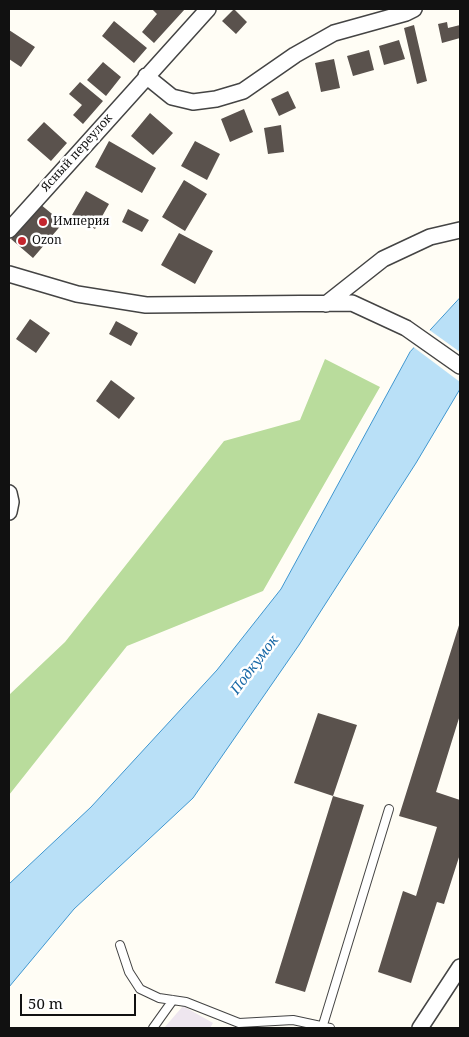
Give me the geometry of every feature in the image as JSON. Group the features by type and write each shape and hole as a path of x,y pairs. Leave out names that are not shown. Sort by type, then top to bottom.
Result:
{"street":[{"name":"Ясный переулок","path":"9,230 206,9"},
{"path":"146,76 172,97 193,102 216,99 243,91 295,55 334,32 406,13 414,9"},
{"path":"326,304 383,259 430,237 460,230"},
{"path":"9,274 86,295 146,305 352,303 406,328 460,366"},
{"path":"9,492 11,502 9,512"},
{"path":"420,1028 460,967"}],"lane":[{"path":"120,945 129,972 140,989 158,998 186,1002 236,1026 293,1020 325,1028 389,809"},
{"path":"153,1028 173,1000"}],"shaded area":[{"path":"183,1006 213,1023 210,1028 164,1028"}],"green space":[{"path":"325,359 380,387 263,591 127,646 9,795 9,695 65,642 224,441 300,420"}],"water":[{"name":"Подкумок","path":"460,298 460,389 416,463 299,645 193,798 74,909 9,987 9,884 91,807 217,670 281,589 410,352"}],"pier":[{"path":"428,329 460,352 460,382 412,346"}],"building":[{"path":"152,9 185,9 154,43 142,32 157,14"},
{"path":"234,9 247,22 236,34 222,21"},
{"path":"114,21 147,48 134,63 102,36"},
{"path":"447,22 448,28 460,25 460,38 442,43 438,24"},
{"path":"414,25 427,81 417,84 404,28"},
{"path":"9,30 35,47 21,67 9,59"},
{"path":"399,40 405,59 384,65 379,46"},
{"path":"369,50 374,70 353,76 347,56"},
{"path":"334,59 340,88 321,92 315,63"},
{"path":"103,62 121,77 106,96 87,80"},
{"path":"80,82 103,101 83,124 73,115 82,105 69,94"},
{"path":"288,91 296,108 279,116 271,99"},
{"path":"244,109 253,132 230,142 221,119"},
{"path":"150,113 173,133 153,155 131,136"},
{"path":"44,122 67,143 51,161 27,140"},
{"path":"281,125 284,152 268,154 264,128"},
{"path":"109,141 156,168 142,193 95,167"},
{"path":"195,141 220,154 207,180 181,166"},
{"path":"184,180 207,194 185,231 162,217"},
{"path":"86,191 109,204 95,229 72,215"},
{"path":"40,204 63,223 33,258 11,239"},
{"path":"128,209 149,220 142,232 122,222"},
{"path":"179,233 213,251 195,284 161,265"},
{"path":"30,319 50,333 36,353 16,339"},
{"path":"116,321 138,333 131,346 109,334"},
{"path":"111,380 135,398 119,419 96,401"},
{"path":"460,622 460,715 436,792 460,800 460,854 444,904 437,902 411,983 378,972 403,891 416,896 437,827 399,816"},
{"path":"318,713 357,725 333,796 294,783"},
{"path":"333,796 364,805 305,992 275,983"}],"place":[{"name":"Империя","path":"43,222"},
{"name":"Ozon","path":"22,241"}]}
